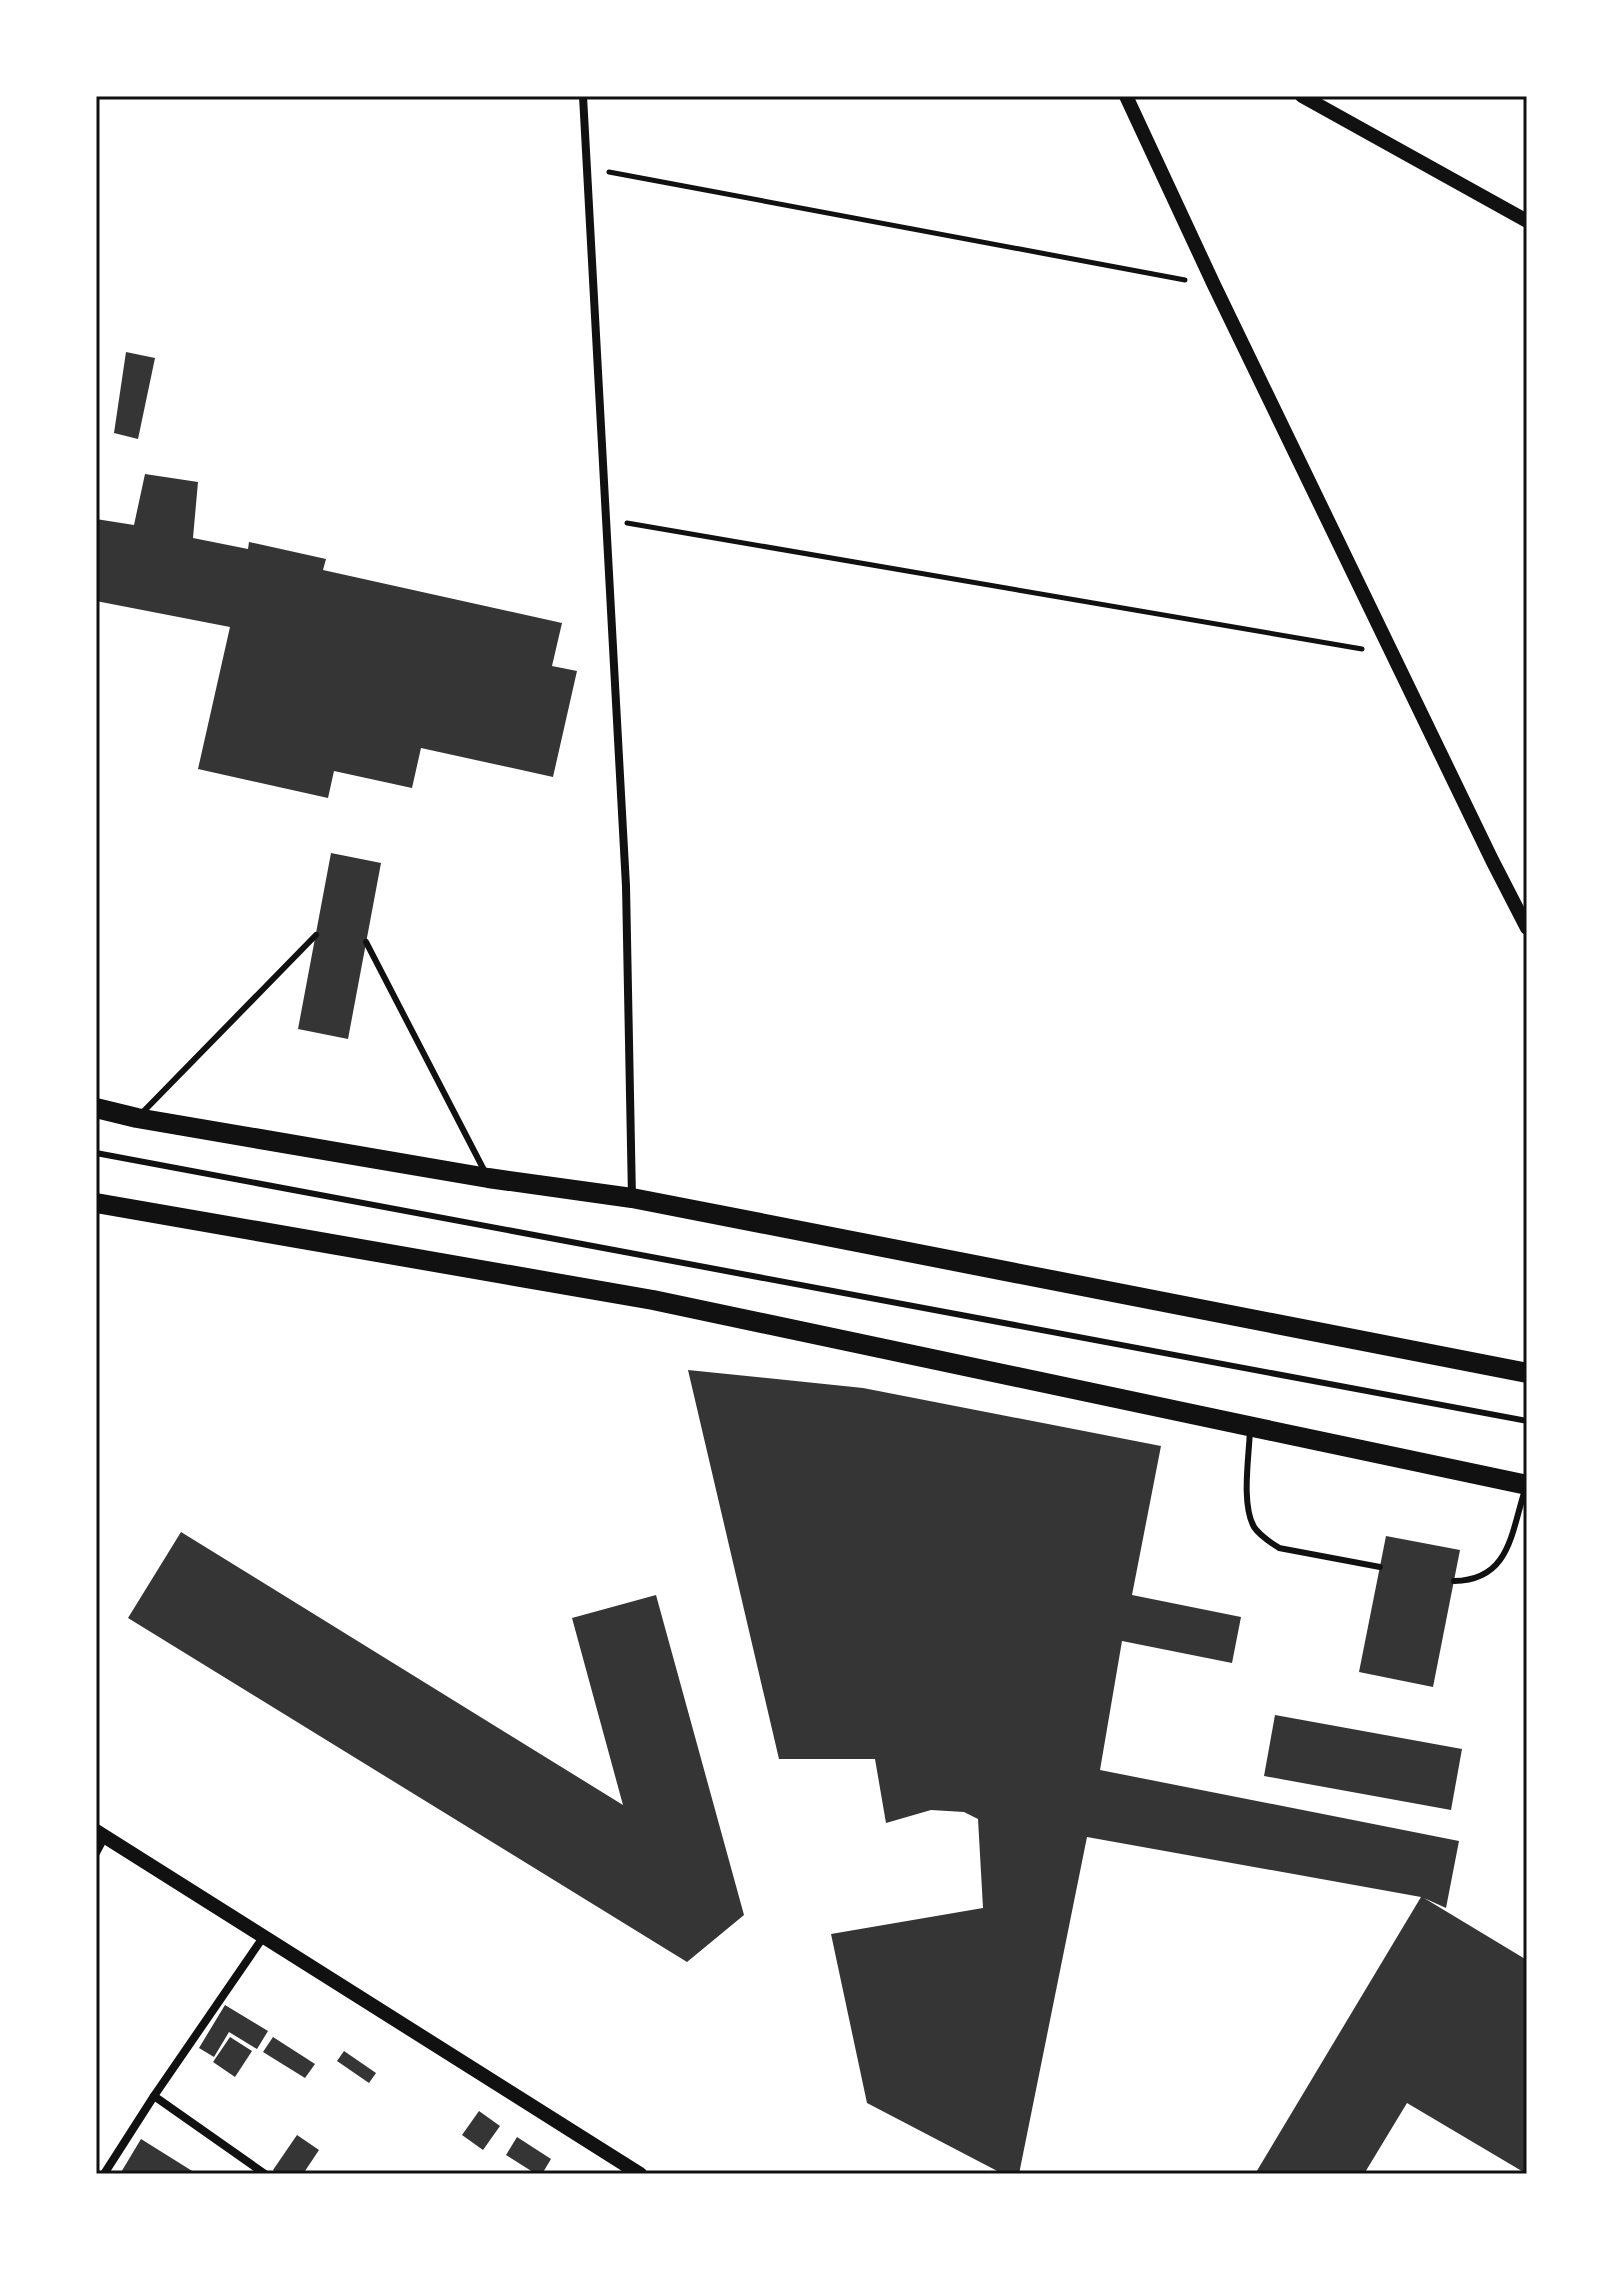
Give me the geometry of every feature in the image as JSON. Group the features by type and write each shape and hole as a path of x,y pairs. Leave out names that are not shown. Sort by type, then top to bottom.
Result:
{"main road":[{"path":"96,1108 137,1118 488,1178 632,1198 1527,1373"},
{"path":"96,1203 653,1300 1527,1485"}],"street":[{"path":"583,96 626,886 632,1198"},
{"path":"1126,96 1214,285 1527,928"},
{"path":"1302,96 1527,221"},
{"path":"96,1853 101,1834 640,2174"},
{"path":"104,2174 264,1936"},
{"path":"154,2096 265,2174"}],"lane":[{"path":"137,1118 316,935"},
{"path":"366,942 488,1178"},
{"path":"96,1153 1527,1421"},
{"path":"1250,1427 1249,1512 1255,1527 1265,1539 1279,1548 1380,1567"},
{"path":"1454,1581 1470,1581 1497,1566 1505,1553 1527,1485"}],"path":[{"path":"588,168 1214,285"},
{"path":"607,519 1393,654"}],"building":[{"path":"126,352 155,358 138,439 114,433"},
{"path":"145,474 198,482 193,538 248,549 249,542 326,559 323,570 562,623 552,666 577,671 553,777 421,748 412,788 334,771 328,798 198,769 230,627 96,601 96,519 134,525"},
{"path":"331,853 381,863 348,1039 298,1029"},
{"path":"688,1370 863,1388 1161,1446 1132,1595 1241,1617 1232,1663 1122,1641 1100,1770 1459,1841 1446,1908 1424,1898 1527,1960 1527,2174 1407,2103 1364,2174 1255,2174 1421,1897 1087,1837 1019,2174 1003,2174 867,2103 831,1934 983,1908 978,1819 964,1812 931,1810 886,1823 875,1759 779,1759"},
{"path":"181,1532 623,1805 572,1618 656,1595 744,1915 687,1962 128,1618"},
{"path":"1386,1536 1460,1550 1433,1687 1359,1672"},
{"path":"1275,1715 1462,1749 1451,1810 1264,1776"},
{"path":"225,2005 268,2031 257,2049 229,2032 214,2057 199,2048"},
{"path":"230,2037 252,2051 235,2077 213,2062"},
{"path":"273,2037 315,2064 305,2078 263,2052"},
{"path":"344,2051 376,2073 369,2083 337,2061"},
{"path":"479,2111 500,2126 483,2150 462,2135"},
{"path":"297,2135 319,2150 303,2174 278,2174 273,2170"},
{"path":"517,2137 551,2159 542,2174 536,2174 506,2155"},
{"path":"141,2139 197,2174 120,2174"}]}
